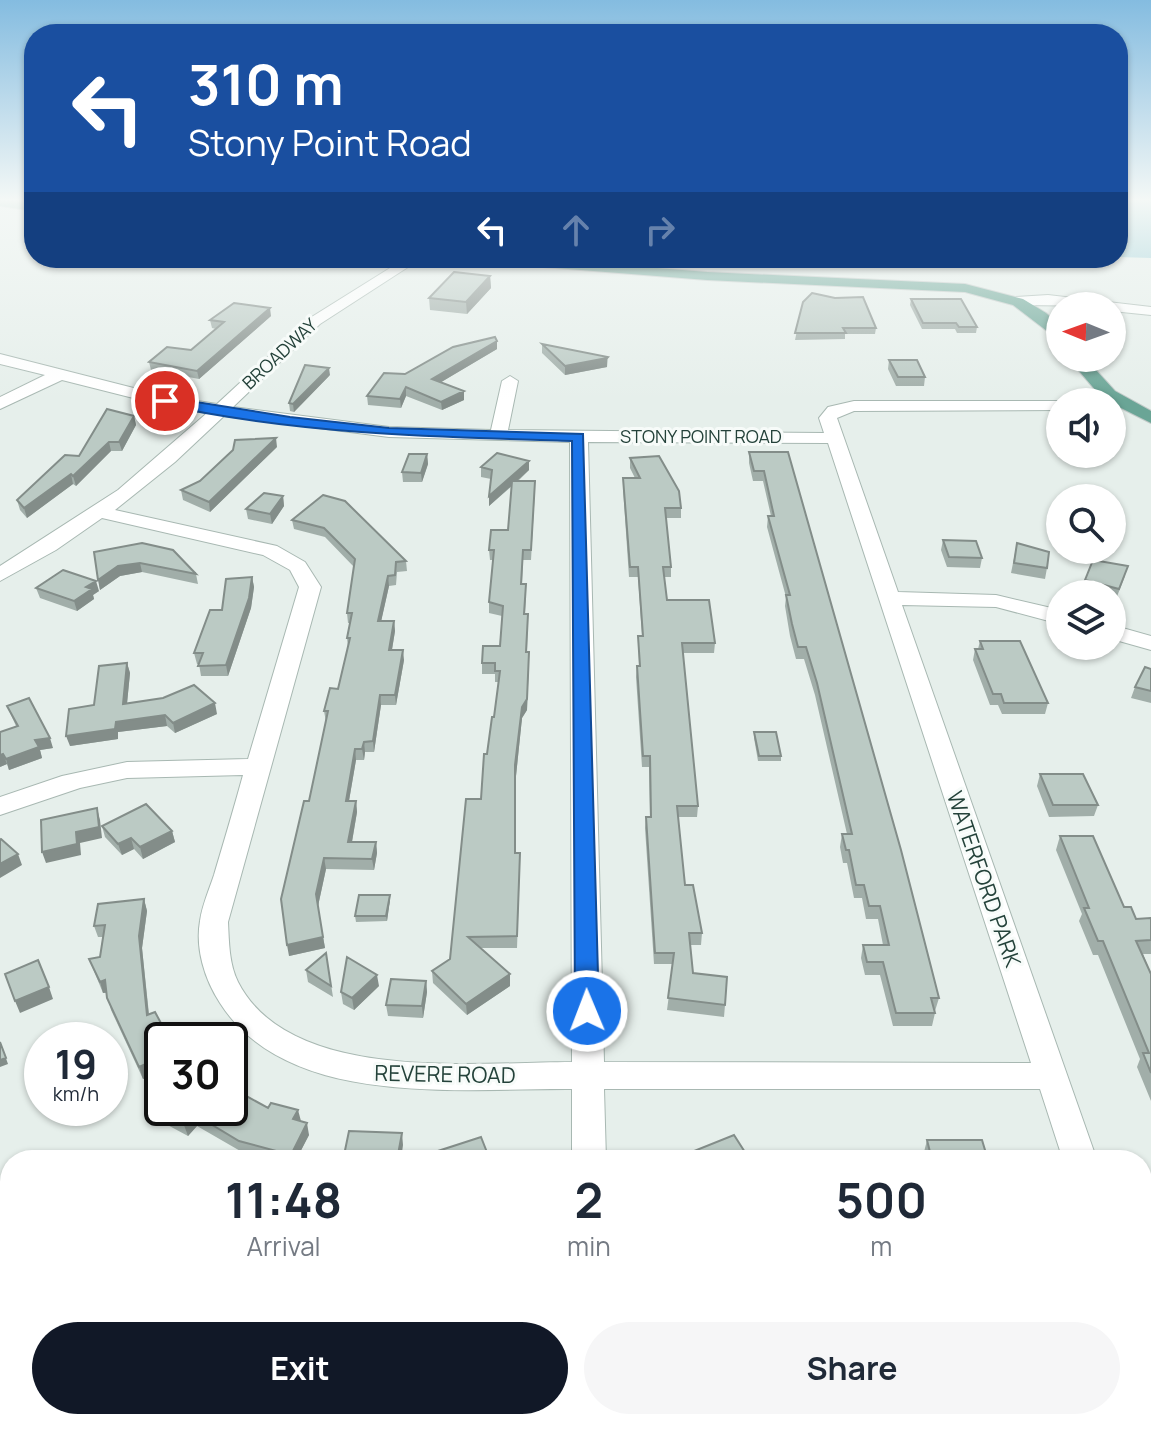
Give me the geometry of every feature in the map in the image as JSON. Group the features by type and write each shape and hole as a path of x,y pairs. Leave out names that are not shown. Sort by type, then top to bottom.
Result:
{"main road":[{"path":"607,268 707,276 946,286 991,292 1016,301 1046,321"},
{"path":"1088,372 1101,388"},
{"path":"1126,408 1151,418"}],"street":[{"name":"BROADWAY","path":"0,575 100,512 169,458 315,321 399,268"},
{"path":"1016,301 1046,299"},
{"path":"1126,308 1151,311"},
{"name":"STONY POINT ROAD","path":"0,359 219,411 389,432 498,436 833,438"},
{"path":"0,404 59,375"},
{"path":"498,436 510,381"},
{"path":"833,438 828,418 834,411 845,407 1046,405"},
{"path":"579,437 589,1150"},
{"name":"WATERFORD PARK","path":"833,438 1077,1150"},
{"name":"REVERE ROAD","path":"100,512 270,550 287,558 306,576 310,587 214,922 214,955 226,989 247,1015 273,1036 306,1054 355,1072 395,1075 1051,1076"},
{"path":"888,598 996,601 1046,614"},
{"path":"1126,636 1151,643"},
{"path":"0,806 40,791 109,773 144,768 258,767"}],"building":[{"path":"454,272 490,276 466,302 429,298"},
{"path":"812,293 835,298 863,297 876,328 843,328 846,333 795,333 803,302"},
{"path":"911,299 961,299 977,327 959,327 956,323 923,323"},
{"path":"234,303 270,308 197,371 149,362 167,347 191,350 224,322 210,320"},
{"path":"495,337 497,341 432,379 464,391 441,402 406,387 400,399 367,396 384,373 405,374 453,347"},
{"path":"542,344 608,357 565,366"},
{"path":"889,360 917,360 925,377 898,377"},
{"path":"305,365 329,368 293,404 289,403"},
{"path":"107,409 134,416 119,442 109,442 73,476 71,474 24,508 17,500 65,455 79,456"},
{"path":"276,438 209,502 181,490 200,481 233,450 235,440"},
{"path":"749,452 788,452 901,850 939,998 931,998 935,1013 896,1013 883,962 867,962 863,945 889,945 880,906 869,906 864,885 856,885 849,850 846,850 842,834 852,834 817,683 806,647 798,647 792,624 786,595 790,595 768,516 774,516 764,471 754,471"},
{"path":"497,453 529,461 489,496 492,470 481,467"},
{"path":"409,454 427,454 421,473 402,472"},
{"path":"659,456 679,491 681,508 665,508 671,567 663,567 667,600 709,600 715,643 682,643 698,806 677,806 685,885 693,885 702,933 689,933 693,973 727,977 725,1005 668,998 674,953 655,953 646,817 651,817 650,756 643,756 637,666 640,666 638,636 643,636 638,567 630,567 623,478 640,478 630,458"},
{"path":"512,481 535,481 531,550 523,550 521,584 526,584 524,614 528,614 526,652 529,652 527,699 522,707 515,765 515,853 520,853 517,936 468,937 510,974 466,1004 432,971 450,959 466,799 481,799 484,754 487,754 500,671 495,671 495,663 482,663 483,646 500,646 503,606 489,602 494,550 489,550 491,530 508,530"},
{"path":"264,493 283,496 270,514 246,509"},
{"path":"323,495 345,501 406,561 396,562 395,575 388,576 378,621 394,621 389,650 403,650 395,695 380,695 373,741 364,742 362,749 355,749 346,801 356,801 348,842 376,842 372,859 324,858 316,894 323,937 287,945 281,899 304,801 309,801 330,688 338,689 350,638 347,638 352,613 347,613 355,559 324,528 292,520"},
{"path":"943,540 976,541 982,558 949,557"},
{"path":"142,543 173,550 196,574 140,563 118,566 98,580 94,552"},
{"path":"1017,543 1046,551 1047,568 1014,563"},
{"path":"1091,564 1128,566 1123,580 1085,580"},
{"path":"63,570 96,581 86,587 92,589 74,601 36,588"},
{"path":"252,577 249,598 226,665 198,666 203,653 194,653 210,610 222,610 226,579"},
{"path":"980,641 1020,641 1048,703 1004,703 1001,694 993,694 975,649 983,649"},
{"path":"127,663 123,704 163,698 194,685 215,703 173,723 165,715 116,722 115,729 66,736 69,709 94,705 99,666"},
{"path":"1145,667 1151,669 1151,691 1135,687"},
{"path":"29,698 50,738 35,740 39,747 6,759 3,754 0,755 0,732 18,726 7,706"},
{"path":"754,732 776,732 781,756 759,756"},
{"path":"1040,774 1083,774 1098,805 1053,805"},
{"path":"146,804 172,831 140,847 131,838 118,844 102,826"},
{"path":"97,808 99,827 76,832 77,844 42,852 41,820"},
{"path":"1060,836 1093,836 1124,907 1131,907 1136,919 1151,918 1151,940 1136,941 1151,974 1151,1073 1143,1053 1149,1053 1103,941 1098,941 1084,908 1089,908"},
{"path":"0,840 18,854 0,864"},
{"path":"359,895 390,895 386,916 355,916"},
{"path":"144,899 139,936 147,1015 155,1012 160,1022 144,1022 144,1065 139,1067 128,1043 128,1022 118,1022 107,998 105,980 100,982 89,959 100,957 105,925 94,926 98,904"},
{"path":"326,953 331,986 306,970"},
{"path":"347,957 377,975 352,998 341,992"},
{"path":"38,960 49,987 15,1001 5,974"},
{"path":"391,979 426,981 422,1006 386,1005"},
{"path":"0,1042 6,1058 0,1060"},
{"path":"248,1097 268,1108 271,1103 298,1110 293,1119 307,1123 294,1150 272,1150 239,1141 214,1126 248,1126"},
{"path":"349,1131 402,1133 399,1150 345,1150"},
{"path":"734,1135 744,1150 696,1150"},
{"path":"481,1137 486,1150 441,1150"},
{"path":"927,1140 982,1140 985,1150 930,1150"}],"route":[{"path":"165,401 290,421 389,432 579,437 587,1011"}]}
